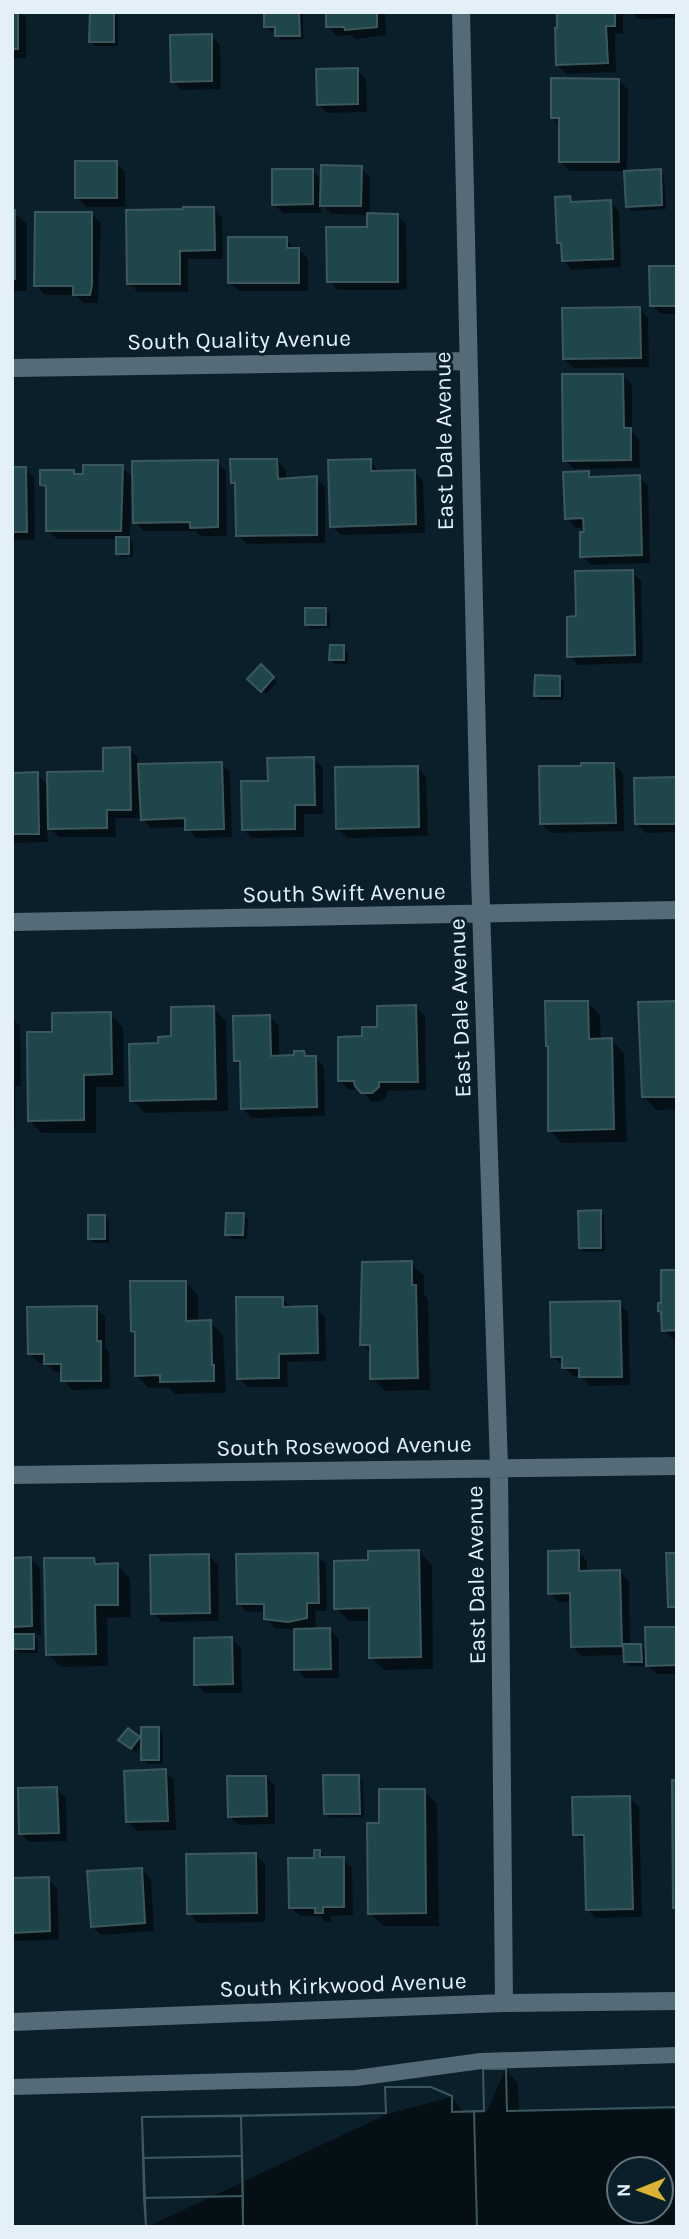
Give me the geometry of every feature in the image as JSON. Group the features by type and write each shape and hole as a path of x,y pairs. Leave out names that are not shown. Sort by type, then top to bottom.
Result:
{"street":[{"name":"East Dale Avenue","path":"461,12 481,915 499,1468 504,2003"},
{"name":"South Quality Avenue","path":"12,368 467,361"},
{"name":"South Swift Avenue","path":"12,922 677,910"},
{"name":"South Rosewood Avenue","path":"12,1475 677,1466"},
{"name":"South Kirkwood Avenue","path":"12,2022 504,2003 677,2001"}],"lane":[{"path":"12,2087 356,2078 481,2061 677,2055"}],"building":[{"path":"12,12 18,12 18,49 12,49"},
{"path":"90,12 114,12 114,42 89,42"},
{"path":"264,12 299,12 300,36 275,36 275,27 264,27"},
{"path":"326,12 377,12 377,27 345,30 344,27 326,27"},
{"path":"557,12 615,12 615,26 606,26 608,63 556,65"},
{"path":"212,34 212,81 171,82 170,35"},
{"path":"358,68 358,104 317,105 316,69"},
{"path":"551,78 619,79 619,162 559,162 559,118 551,118"},
{"path":"75,161 117,161 117,198 75,198"},
{"path":"321,165 362,166 361,206 320,206"},
{"path":"272,169 313,169 313,204 272,205"},
{"path":"661,169 662,205 626,207 624,171"},
{"path":"570,196 571,202 611,200 613,259 562,261 561,243 557,243 555,197"},
{"path":"214,207 215,250 180,251 180,284 127,284 126,210"},
{"path":"12,210 15,210 15,279 12,279"},
{"path":"35,212 92,212 90,295 73,295 73,286 34,286"},
{"path":"367,213 398,214 398,282 327,282 326,227 367,227"},
{"path":"228,237 287,237 287,248 299,248 299,283 228,283"},
{"path":"649,266 677,266 677,306 650,306"},
{"path":"640,307 641,358 563,359 562,308"},
{"path":"562,374 623,374 624,428 631,428 631,460 563,461"},
{"path":"230,459 277,459 278,479 317,476 317,535 236,536 235,483 231,483"},
{"path":"371,459 371,471 415,470 416,524 330,527 328,460"},
{"path":"218,460 218,527 190,528 190,522 133,523 132,461"},
{"path":"83,465 123,465 121,531 46,531 46,486 40,485 40,470 74,470 74,474 83,474"},
{"path":"12,467 26,467 27,532 12,532"},
{"path":"589,471 589,477 640,475 642,555 580,557 583,518 565,519 563,472"},
{"path":"116,537 129,537 129,554 116,554"},
{"path":"633,570 635,655 567,657 567,617 576,616 575,571"},
{"path":"305,608 326,608 326,625 305,625"},
{"path":"330,645 344,645 344,660 329,660"},
{"path":"261,664 274,677 261,692 247,679"},
{"path":"535,675 560,676 560,696 534,696"},
{"path":"130,747 131,810 107,810 107,828 48,829 47,772 103,771 103,748"},
{"path":"314,757 315,805 295,805 295,829 242,830 241,781 268,781 267,758"},
{"path":"222,762 224,829 185,830 185,818 141,820 138,764"},
{"path":"581,763 614,763 616,823 540,824 539,766 581,766"},
{"path":"418,766 419,827 336,829 335,767"},
{"path":"38,772 39,834 12,834 12,773"},
{"path":"677,777 677,824 635,824 634,778"},
{"path":"545,1001 588,1001 589,1039 612,1038 614,1129 548,1131"},
{"path":"677,1001 677,1097 642,1097 638,1002"},
{"path":"416,1005 418,1082 379,1082 379,1087 372,1093 361,1093 354,1081 338,1081 338,1037 362,1036 362,1027 377,1027 377,1006"},
{"path":"214,1006 216,1099 130,1101 129,1044 158,1043 158,1037 171,1036 171,1007"},
{"path":"111,1012 112,1074 84,1075 84,1120 28,1121 27,1032 52,1032 52,1013"},
{"path":"270,1015 271,1056 294,1055 294,1051 304,1051 305,1056 316,1056 317,1107 241,1109 240,1061 234,1061 233,1016"},
{"path":"601,1210 601,1248 579,1248 578,1211"},
{"path":"226,1213 244,1213 243,1235 225,1235"},
{"path":"88,1215 105,1215 105,1239 88,1239"},
{"path":"412,1261 412,1285 416,1285 418,1378 370,1379 370,1345 360,1345 362,1262"},
{"path":"661,1270 677,1270 677,1330 662,1331 661,1312 658,1311 658,1303 661,1303"},
{"path":"130,1281 186,1281 186,1321 211,1320 214,1381 160,1382 160,1375 135,1376 135,1332 131,1331"},
{"path":"236,1297 283,1297 283,1307 317,1306 318,1353 279,1354 279,1378 237,1379"},
{"path":"620,1301 622,1377 579,1377 579,1368 562,1368 562,1357 551,1357 550,1302"},
{"path":"97,1306 97,1341 101,1341 101,1381 61,1381 61,1364 44,1364 44,1354 28,1354 27,1307"},
{"path":"419,1550 421,1657 369,1658 369,1608 334,1609 334,1561 368,1560 368,1551"},
{"path":"579,1550 579,1571 620,1570 622,1646 571,1647 570,1593 548,1594 548,1551"},
{"path":"318,1553 319,1603 307,1603 307,1618 288,1622 264,1619 264,1604 237,1604 236,1554"},
{"path":"666,1553 677,1553 677,1607 668,1607"},
{"path":"209,1554 210,1613 151,1614 150,1555"},
{"path":"31,1557 32,1626 12,1627 12,1558"},
{"path":"44,1558 94,1558 95,1564 118,1563 118,1605 95,1605 96,1654 46,1655"},
{"path":"645,1627 677,1627 677,1665 646,1666"},
{"path":"330,1628 331,1669 294,1670 294,1629"},
{"path":"13,1634 34,1634 34,1649 14,1649"},
{"path":"232,1637 233,1684 194,1685 194,1638"},
{"path":"623,1644 641,1644 642,1662 624,1662"},
{"path":"141,1727 159,1727 159,1760 141,1760"},
{"path":"128,1728 140,1737 131,1749 118,1740"},
{"path":"166,1769 168,1821 126,1822 124,1771"},
{"path":"323,1775 359,1775 360,1814 324,1814"},
{"path":"227,1776 266,1776 267,1816 228,1817"},
{"path":"672,1780 677,1780 677,1908 673,1908"},
{"path":"57,1787 59,1833 19,1834 18,1788"},
{"path":"379,1789 425,1789 426,1913 368,1914 367,1823 379,1823"},
{"path":"630,1796 633,1909 586,1910 584,1835 573,1835 572,1797"},
{"path":"314,1850 320,1850 320,1857 344,1857 344,1907 323,1907 323,1913 315,1913 315,1908 289,1908 288,1858 314,1858"},
{"path":"256,1853 257,1913 187,1914 186,1854"},
{"path":"142,1868 145,1923 91,1927 87,1871"},
{"path":"49,1877 50,1931 12,1933 12,1878"},
{"path":"483,2069 506,2069 507,2111 677,2107 677,2227 146,2227 142,2117 386,2113 385,2087 431,2087 452,2096 452,2112 484,2111"},
{"path":"483,2069 506,2069 507,2111 677,2107 677,2227 477,2227 474,2111 484,2111"},
{"path":"385,2087 431,2087 452,2096 452,2112 474,2111 477,2227 243,2227 241,2116 386,2113"},
{"path":"241,2116 242,2156 143,2158 142,2117"},
{"path":"242,2156 243,2196 144,2198 143,2158"},
{"path":"243,2196 243,2227 146,2227 144,2198"}]}
